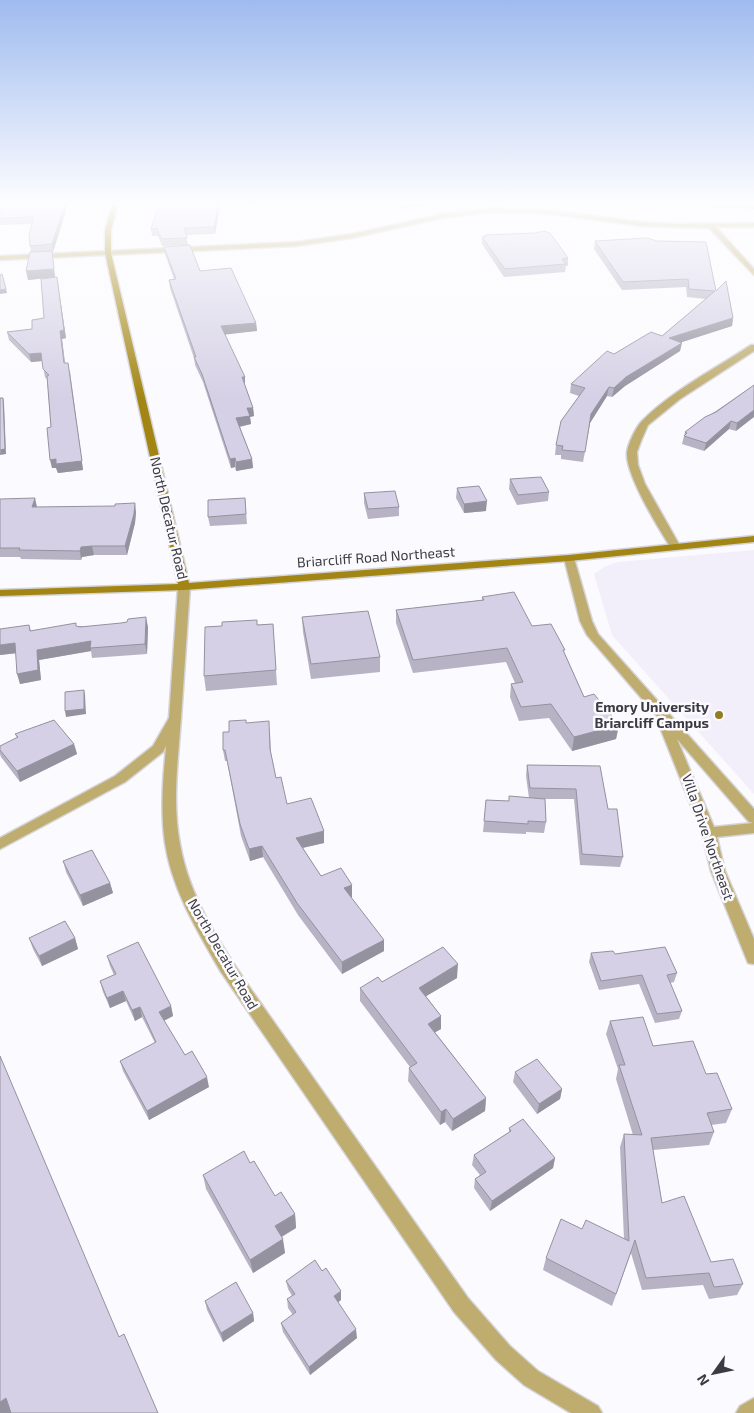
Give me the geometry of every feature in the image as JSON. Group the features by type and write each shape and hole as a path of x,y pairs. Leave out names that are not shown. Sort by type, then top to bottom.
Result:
{"main road":[{"name":"North Decatur Road","path":"111,267 184,587"},
{"name":"Briarcliff Road Northeast","path":"0,593 184,587 568,558 754,539"}],"street":[{"path":"675,546 637,474 632,452 636,441 644,424 651,418 677,398 754,347"},
{"path":"742,356 754,361"},
{"path":"568,558 586,621 593,635 661,715 754,818"},
{"name":"North Decatur Road","path":"184,587 170,806 171,833 185,886 198,916 236,980 462,1304 503,1353 531,1378 592,1413"},
{"name":"Villa Drive Northeast","path":"661,715 709,833 718,871 754,958"},
{"path":"0,844 135,769 158,749 175,718"},
{"path":"709,833 754,828"},
{"path":"747,1413 754,1409"}],"shaded area":[{"name":"Emory University Briarcliff Campus","path":"754,550 754,794 612,635 594,574 604,567 617,562"}],"building":[{"path":"27,267 54,267 54,269 26,271"},
{"path":"171,267 198,267 200,271 231,268 256,323 221,326 245,377 242,377 253,408 247,408 250,416 236,418 252,459 236,462 235,458 230,459 169,280 176,279"},
{"path":"504,267 530,267 505,269"},
{"path":"613,267 711,267 716,291 726,281 733,318 669,338 682,343 626,377 614,388 609,387 591,414 585,452 562,450 563,446 556,445 561,421 585,388 571,384 607,351 614,354 651,332 662,336 715,291 689,289 688,279 623,282"},
{"path":"2,274 6,289 0,290 0,275"},
{"path":"57,277 64,330 60,331 64,363 68,363 82,461 56,464 56,459 50,460 47,428 51,427 47,376 49,375 43,369 41,353 29,354 7,332 32,329 32,320 44,318 41,279"},
{"path":"754,385 754,410 737,423 731,421 706,443 684,436 687,433 685,432 705,417 716,412"},
{"path":"0,398 3,398 5,449 0,450"},
{"path":"541,477 549,492 518,495 510,479"},
{"path":"479,486 487,501 464,504 457,488"},
{"path":"395,491 399,507 368,509 364,493"},
{"path":"35,498 32,507 115,506 115,504 135,503 134,514 125,546 81,547 80,551 0,548 0,499"},
{"path":"245,498 246,514 208,517 208,500"},
{"path":"514,592 532,626 551,624 565,650 563,650 584,697 594,694 619,725 574,737 551,704 521,707 511,684 523,682 507,648 413,660 396,610 484,600 482,597"},
{"path":"368,611 380,657 311,664 302,617"},
{"path":"146,617 145,644 90,648 91,641 37,650 38,670 17,674 15,643 0,645 0,629 29,625 30,631 76,623 76,626 80,627 121,623 127,622 128,619"},
{"path":"257,620 257,625 273,624 276,670 204,676 205,627 222,626 222,622"},
{"path":"84,690 84,709 65,711 65,692"},
{"path":"54,720 74,744 17,771 0,750 0,746 18,737 15,734"},
{"path":"246,720 246,723 269,721 270,749 276,778 281,777 287,804 311,798 324,831 296,838 321,876 341,868 352,885 344,888 384,940 342,962 297,903 262,846 249,849 240,824 225,750 223,750 223,732 229,732 229,721"},
{"path":"527,765 600,766 608,809 617,809 623,857 582,854 576,789 530,788"},
{"path":"509,796 545,799 546,822 528,821 528,824 484,821 486,800 509,801"},
{"path":"92,850 110,883 80,895 63,861"},
{"path":"65,921 75,938 39,956 29,938"},
{"path":"138,942 171,1006 159,1012 185,1055 192,1051 207,1077 147,1111 120,1061 156,1042 140,1007 132,1010 123,991 107,998 100,981 116,974 107,956"},
{"path":"443,947 458,964 419,988 441,1016 428,1024 486,1098 453,1119 446,1109 441,1112 409,1068 417,1063 360,988 378,977 382,982"},
{"path":"665,947 677,973 667,975 682,1011 657,1014 642,975 601,981 591,953 613,951 615,954"},
{"path":"643,1017 653,1046 693,1041 706,1074 717,1073 732,1109 707,1113 714,1132 651,1138 662,1203 684,1196 711,1262 733,1259 743,1284 714,1287 709,1273 646,1278 635,1240 616,1294 546,1258 561,1219 582,1229 586,1220 629,1241 624,1134 642,1135 619,1065 625,1065 610,1021"},
{"path":"0,1056 119,1337 124,1334 158,1413 11,1413 6,1398 0,1402"},
{"path":"537,1059 562,1089 539,1104 515,1072"},
{"path":"523,1119 555,1158 492,1201 475,1179 486,1172 474,1155 511,1131 509,1128"},
{"path":"244,1151 250,1163 254,1161 275,1196 281,1192 295,1214 275,1226 283,1239 250,1260 203,1175"},
{"path":"315,1260 322,1271 326,1268 341,1291 334,1296 356,1329 309,1367 281,1323 296,1312 287,1299 295,1294 286,1281"},
{"path":"236,1282 253,1313 221,1333 205,1301"}],"place":[{"name":"Emory University Briarcliff Campus","path":"719,715"}]}
